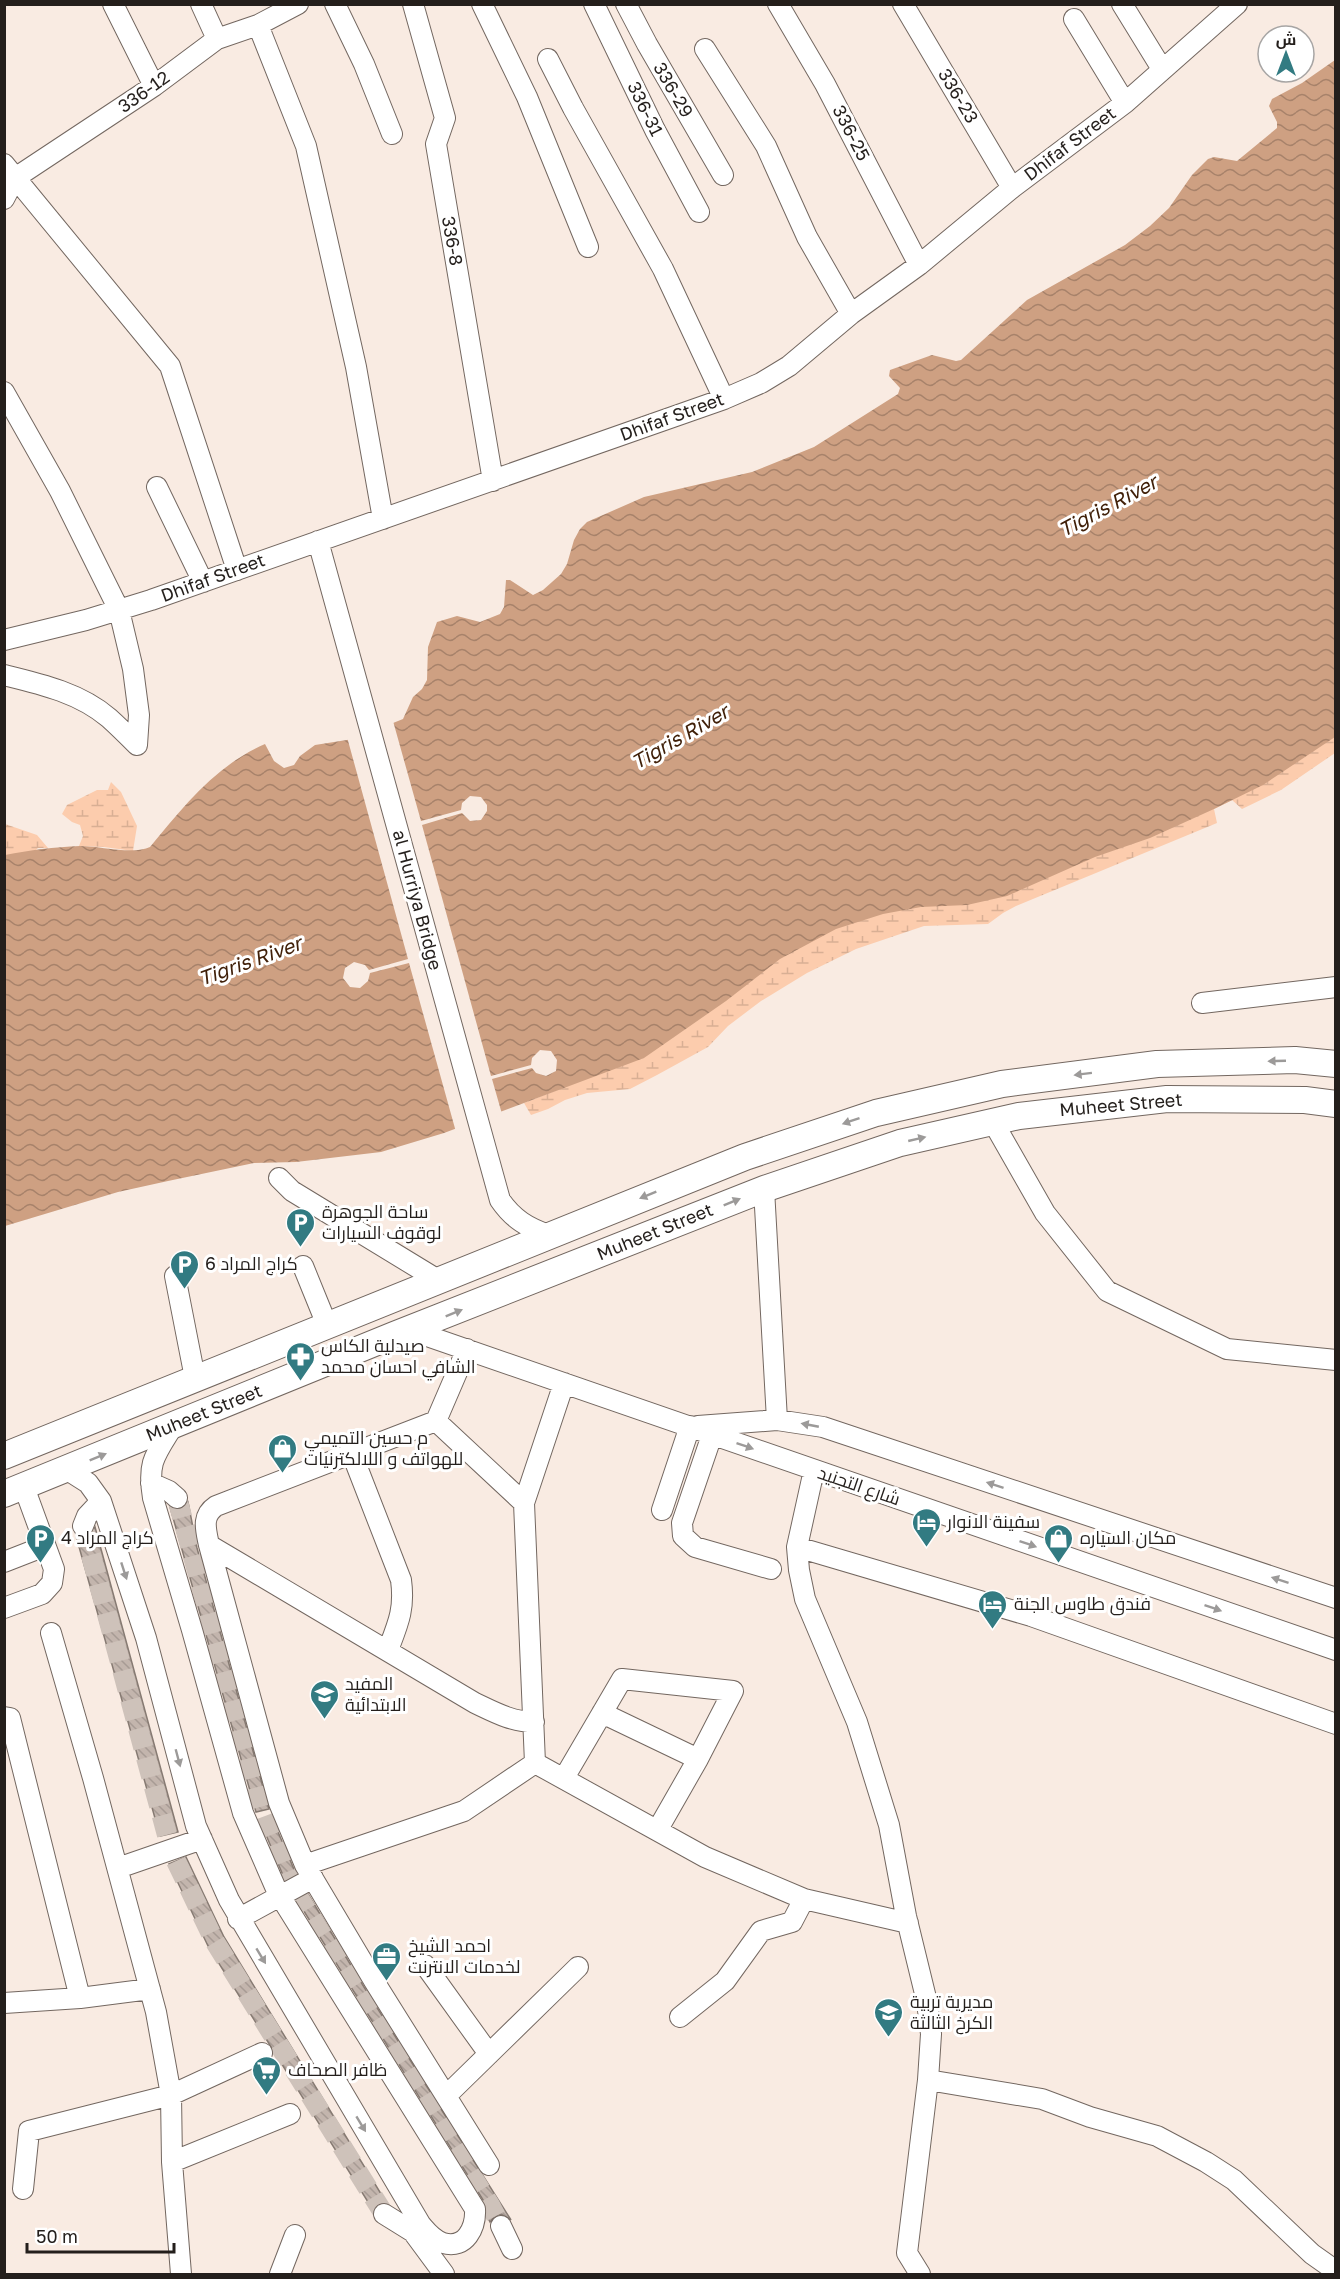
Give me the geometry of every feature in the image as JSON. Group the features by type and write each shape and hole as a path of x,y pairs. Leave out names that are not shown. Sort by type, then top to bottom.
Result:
{"main road":[{"name":"Muheet Street","path":"4,1456 745,1157 876,1113 1002,1084 1168,1064 1295,1060 1335,1064"},
{"path":"1168,1064 1163,1080 1166,1091 1173,1099"},
{"path":"1131,1068 1140,1086 1134,1102"},
{"name":"Muheet Street","path":"14,1490 603,1252 764,1189 900,1143 1019,1116 1134,1102 1173,1099 1305,1100 1335,1104"},
{"path":"588,1219 586,1230 588,1238 594,1247 603,1252"},
{"path":"548,1236 561,1253 560,1270"}],"street":[{"path":"113,4 154,86"},
{"path":"201,4 217,39"},
{"name":"336-12","path":"4,199 10,171 154,86 217,39 262,16 298,4"},
{"path":"335,4 364,64 392,134"},
{"name":"336-8","path":"413,4 445,118 436,144 493,480"},
{"path":"482,4 527,97 588,247"},
{"name":"336-31","path":"594,4 655,130 699,212"},
{"name":"336-29","path":"626,4 646,44 723,175"},
{"name":"336-25","path":"778,4 825,84 919,265"},
{"name":"336-23","path":"903,4 1012,188"},
{"path":"1122,4 1162,69"},
{"name":"Dhifaf Street","path":"4,640 119,610 202,582 724,399 761,383 789,366 851,315 919,265 1012,188 1125,103 1225,8"},
{"path":"262,16 306,146 356,367 383,519"},
{"path":"1074,19 1125,103"},
{"path":"705,49 766,146 807,237 851,315"},
{"path":"548,59 663,269 724,399"},
{"path":"10,171 170,366 237,570"},
{"path":"4,392 60,491 119,610 133,669 139,716 137,745 108,717 72,696 41,684 4,675"},
{"path":"157,487 202,582"},
{"name":"al Hurriya Bridge","path":"318,541 500,1200 507,1210 523,1224 548,1236"},
{"path":"1202,1003 1335,987"},
{"path":"993,1122 1045,1213 1107,1291 1227,1349 1335,1359"},
{"path":"279,1178 292,1191 438,1280"},
{"path":"764,1189 777,1420"},
{"path":"303,1266 327,1325"},
{"path":"175,1276 195,1378"},
{"name":"شارع التجنيد","path":"411,1330 1335,1650"},
{"path":"66,1469 88,1483 101,1501 146,1638 196,1826 238,1919 421,2225 432,2237 444,2244 455,2244 464,2240 473,2231 476,2220 475,2208 297,1883 279,1803 208,1545 205,1520 207,1514 216,1506 436,1421 467,1349"},
{"path":"535,1763 524,1503 564,1383"},
{"name":"شارع التجنيد","path":"690,1426 777,1420 823,1427 1335,1598"},
{"path":"436,1421 524,1503"},
{"path":"173,1426 152,1464 153,1498 243,1813 297,1883 446,2096 489,2165"},
{"path":"662,1510 690,1426"},
{"path":"712,1434 682,1523 683,1536 695,1547 771,1569"},
{"path":"352,1454 402,1580 404,1599 401,1618 388,1650"},
{"path":"814,1470 797,1547 805,1599 857,1722 889,1825 908,1923 927,2002 931,2034 928,2080 907,2253 920,2274"},
{"path":"151,1483 169,1491 177,1498"},
{"path":"4,1608 42,1594 52,1583 54,1569 45,1546 14,1490"},
{"path":"83,1526 87,1516 101,1501"},
{"path":"208,1545 475,1703 507,1718 534,1722"},
{"path":"4,1562 45,1546"},
{"path":"797,1547 1031,1616 1335,1724"},
{"path":"51,1633 150,1989 171,2096 172,2162 181,2274"},
{"path":"564,1778 622,1678 733,1691 698,1760 658,1829"},
{"path":"602,1713 698,1760"},
{"path":"4,1717 10,1718 80,1998"},
{"path":"535,1763 705,1857 804,1899 908,1923"},
{"path":"238,1919 297,1883 464,1811 535,1763"},
{"path":"118,1868 202,1839"},
{"path":"680,2017 725,1981 761,1931 792,1922 804,1899"},
{"path":"425,1965 489,2055"},
{"path":"446,2096 578,1967"},
{"path":"4,2003 80,1998 150,1989"},
{"path":"23,2189 29,2131 171,2096 262,2053"},
{"path":"928,2080 1042,2099 1090,2117 1157,2136 1234,2180 1312,2254 1335,2271"},
{"path":"172,2162 290,2114"},
{"path":"384,2214 413,2232 444,2274"},
{"path":"501,2226 512,2249"},
{"path":"280,2274 295,2235"}],"green space":[{"path":"1335,706 1335,753 1281,790 1242,809 1232,800 1214,809 1217,823 1016,906 988,924 924,926 856,949 807,973 761,1001 728,1026 708,1047 630,1089 587,1093 531,1115 524,1103 565,1087 757,959"},
{"path":"111,782 121,792 137,826 133,851 79,846 83,836 80,825 62,814 67,805 97,790 108,790"},
{"path":"5,824 37,835 48,848 38,848 5,879"}],"water":[{"name":"Tigris River","path":"1335,60 1335,737 1263,785 1214,809 1150,838 1095,857 1007,896 967,905 921,907 883,914 836,929 780,959 726,1001 644,1058 444,1133 381,1152 296,1162 254,1163 168,1181 118,1192 5,1226 5,855 70,846 126,850 150,847 202,788 231,763 247,753 265,744 274,761 284,768 294,765 300,756 315,745 353,739 403,719 413,697 422,689 427,680 428,647 437,622 457,616 480,622 500,614 504,607 506,580 510,580 533,595 543,590 561,574 567,564 574,540 587,522 644,497 752,472 814,447 898,394 900,388 889,376 890,370 932,355 956,361 961,360 1027,300 1125,245 1150,226 1169,208 1192,175 1208,159 1214,157 1237,161 1277,128 1277,122 1269,106 1272,99 1300,84 1316,84 1316,73"}],"pier":[{"path":"393,721 421,821 461,810 462,803 470,796 481,797 487,805 487,811 481,820 470,821 462,813 422,825 491,1076 531,1065 532,1058 540,1050 551,1051 557,1060 556,1071 546,1076 536,1073 532,1068 492,1079 502,1114 456,1132 409,963 370,973 368,981 360,988 350,987 343,978 345,968 354,962 365,965 369,970 408,959 347,737 366,727"}],"building":[{"path":"188,1502 197,1548 269,1809 256,1812 170,1507 180,1509"},
{"path":"95,1527 178,1832 160,1836 76,1536 84,1538 90,1536"},
{"path":"272,1818 296,1874 285,1880 261,1823"},
{"path":"186,1857 224,1937 386,2202 378,2204 373,2210 208,1946 169,1864"},
{"path":"308,1894 511,2220 501,2214 495,2216 490,2222 485,2203 297,1900"}],"tunnel":[{"path":"177,1498 262,1808 290,1881"},
{"path":"83,1526 167,1835"},
{"path":"176,1861 215,1942 384,2214"},
{"path":"296,1893 501,2226"}],"place":[{"name":"ساحة الجوهرة لوقوف السيارات","path":"301,1248"},
{"name":"كراج المراد 6","path":"184,1290"},
{"name":"صيدلية الكاس الشافي احسان محمد","path":"300,1382"},
{"name":"م حسين التميمي للهواتف و اللالكترنيات","path":"283,1474"},
{"name":"سفينة الانوار","path":"926,1548"},
{"name":"كراج المراد 4","path":"40,1564"},
{"name":"مكان السياره","path":"1059,1564"},
{"name":"فندق طاوس الجنة","path":"993,1630"},
{"name":"المفيد الابتدائية","path":"324,1720"},
{"name":"احمد الشيخ لخدمات الانترنت","path":"387,1982"},
{"name":"مديرية تربية الكرخ الثالثة","path":"889,2038"},
{"name":"ظافر الصحاف","path":"267,2096"}]}
